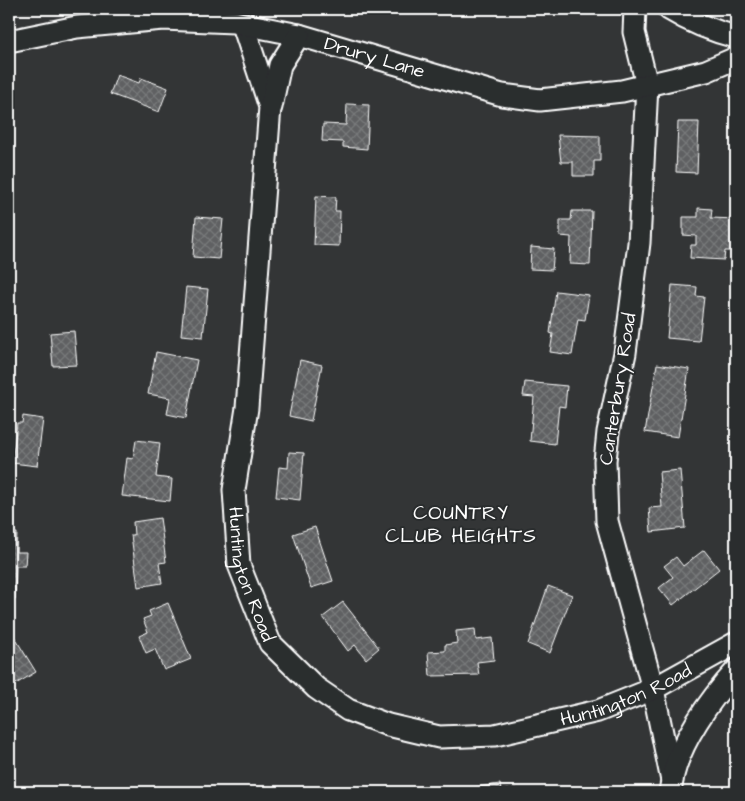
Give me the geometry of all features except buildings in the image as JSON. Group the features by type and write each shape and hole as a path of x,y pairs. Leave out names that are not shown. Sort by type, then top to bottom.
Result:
{"street":[{"name":"Canterbury Road","path":"635,9 634,32 647,85 639,243 626,353 608,432 605,461 607,521 653,689 671,786"},
{"path":"669,9 712,30 736,38"},
{"name":"Drury Lane","path":"9,41 77,27 163,19 234,22 299,35 502,95 540,100 622,91 706,71 736,58"},
{"name":"Huntington Road","path":"243,25 270,107 247,408 234,490 239,565 270,643 316,688 348,710 388,725 439,737 495,735 598,711 653,689 736,643"},
{"path":"270,107 280,65 299,35"},
{"path":"671,786 674,771 698,720 736,671"}],"district":[{"name":"COUNTRY CLUB HEIGHTS","path":"461,524"}]}
